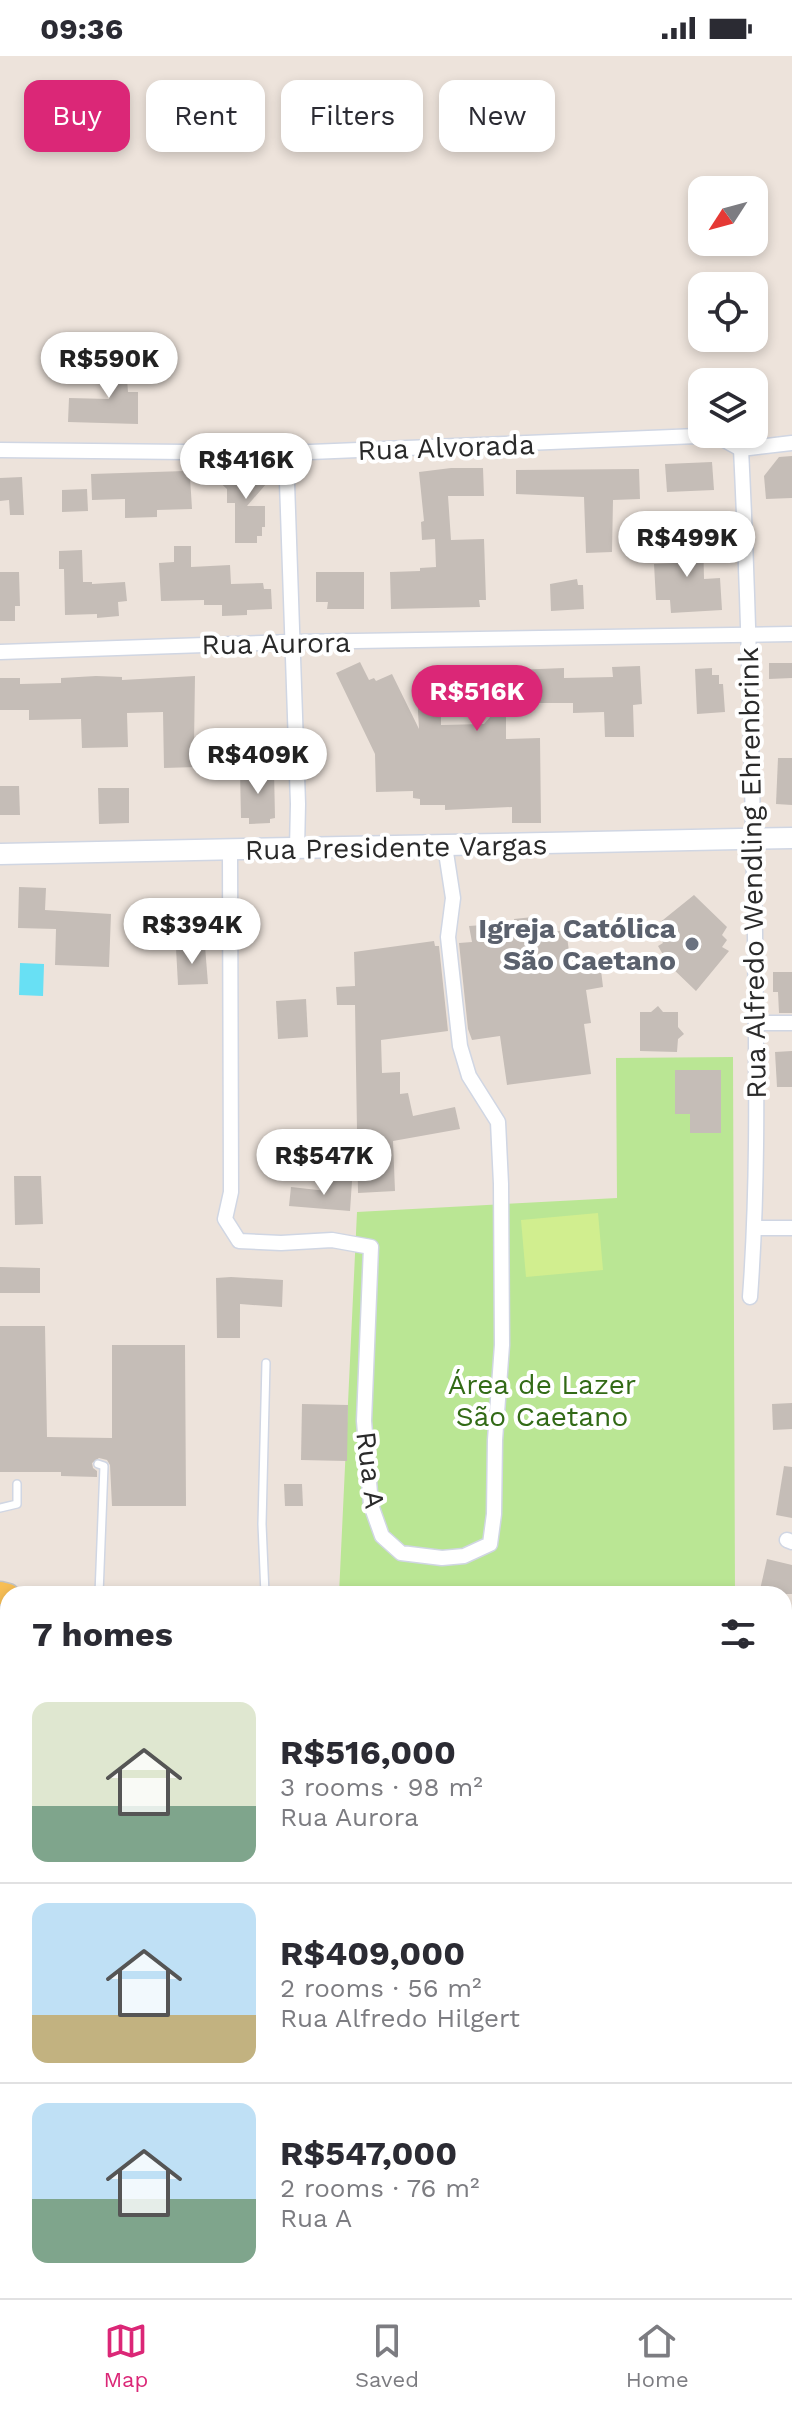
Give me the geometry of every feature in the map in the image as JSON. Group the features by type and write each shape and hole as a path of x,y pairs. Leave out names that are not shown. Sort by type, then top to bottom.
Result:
{"main road":[{"name":"Rua Presidente Vargas","path":"0,854 792,838"}],"street":[{"name":"Rua Alvorada","path":"0,450 286,453 697,436 719,437 741,449 792,443"},
{"name":"Rua Alfredo Wendling Ehrenbrink","path":"741,449 750,634 756,1023 755,1228 750,1297"},
{"path":"286,453 297,849"},
{"name":"Rua Aurora","path":"0,652 293,642 792,634"},
{"name":"Rua A","path":"230,850 231,1192 225,1219 239,1241 281,1243 332,1240 371,1247 364,1421 371,1505 382,1536 401,1553 442,1558 464,1556 490,1544 502,1345 498,1122 469,1076 460,1046 448,937 453,898 445,846"},
{"path":"756,1023 792,1023"},
{"path":"755,1228 792,1228"}],"lane":[{"path":"265,1586 262,1524 266,1363"},
{"path":"98,1464 104,1466 99,1586"},
{"path":"0,1508 17,1504 17,1484"}],"green space":[{"name":"Área de Lazer São Caetano","path":"733,1057 735,1586 339,1586 357,1212 617,1198 616,1058"},
{"path":"598,1213 603,1270 526,1277 521,1220"}],"water":[{"path":"20,963 44,964 43,996 19,995"}],"building":[{"path":"125,353 128,392 138,392 138,424 68,422 69,398 109,399 109,355"},
{"path":"792,456 792,498 766,499 764,476 779,457"},
{"path":"712,462 714,490 667,492 665,464"},
{"path":"231,463 241,473 251,467 259,471 264,468 273,476 247,506 265,506 265,527 262,527 262,536 257,536 257,543 235,543 235,503 227,503 227,489 216,479"},
{"path":"483,468 484,496 448,496 451,540 484,539 486,600 479,600 480,607 391,609 390,572 436,567 435,539 422,540 421,522 424,521 419,472"},
{"path":"639,469 640,499 613,500 612,552 586,553 584,497 516,494 516,470"},
{"path":"185,471 186,477 190,477 192,509 157,510 157,517 125,518 125,499 92,500 91,474"},
{"path":"22,477 24,515 10,515 9,500 0,501 0,478"},
{"path":"87,489 88,511 62,512 62,490"},
{"path":"703,535 704,579 720,578 722,610 671,613 670,600 656,600 654,564 673,563 672,536"},
{"path":"174,546 191,546 191,567 230,565 231,584 263,583 264,589 271,589 272,609 247,610 247,615 222,616 222,605 204,605 204,600 161,601 159,563 174,562"},
{"path":"82,550 83,582 125,582 127,601 118,602 119,616 97,618 97,614 65,615 64,569 59,569 59,551"},
{"path":"0,572 19,572 20,606 15,606 15,621 0,621"},
{"path":"316,572 364,572 364,609 327,609 328,602 316,602"},
{"path":"577,579 578,585 583,585 584,609 551,611 550,584"},
{"path":"360,662 369,680 374,678 376,681 392,674 419,729 416,676 425,676 425,670 465,672 564,668 564,678 613,677 612,667 640,666 642,704 633,705 634,737 605,737 604,712 573,713 573,703 539,703 539,698 506,698 508,696 476,697 476,693 441,693 441,725 484,724 506,699 506,739 540,738 541,823 512,823 512,807 445,810 445,805 420,805 420,799 413,798 413,791 376,792 375,754 336,673"},
{"path":"769,663 792,663 792,678 769,679"},
{"path":"712,668 712,675 719,675 719,684 723,684 725,712 697,714 695,669"},
{"path":"195,676 194,745 234,745 235,772 196,772 196,767 164,768 163,712 127,713 128,747 82,748 81,719 29,720 29,710 0,710 0,678 20,678 20,684 61,683 61,678 122,677 122,680"},
{"path":"778,758 792,758 792,805 776,804"},
{"path":"274,770 275,818 270,819 270,823 249,824 249,818 241,818 240,771"},
{"path":"0,786 19,786 20,815 0,815"},
{"path":"98,788 129,788 129,823 99,824"},
{"path":"19,887 46,888 45,910 111,914 109,967 55,965 56,929 18,928"},
{"name":"Igreja Católica São Caetano","path":"694,895 727,927 722,935 727,940 722,947 729,951 696,991 669,965 658,946 663,943 658,934 663,929 658,924"},
{"path":"533,917 535,934 566,930 569,951 575,950 577,965 600,962 603,987 586,990 591,1023 584,1024 591,1074 507,1085 500,1036 472,1040 468,1029 459,943 472,942 469,926 483,925 485,938 516,934 514,919"},
{"path":"434,941 435,946 439,946 448,1031 381,1040 382,1073 400,1072 400,1094 408,1093 413,1116 455,1107 460,1129 393,1141 395,1191 358,1193 355,1005 337,1005 336,987 355,986 354,952"},
{"path":"205,946 208,984 178,985 176,948"},
{"path":"773,972 792,972 792,1013 779,1013 778,992 773,992"},
{"path":"306,999 308,1037 278,1039 276,1001"},
{"path":"658,1006 663,1012 678,1012 678,1027 684,1034 678,1039 677,1052 640,1051 640,1012 651,1012"},
{"path":"792,1051 792,1087 777,1087 775,1052"},
{"path":"675,1070 721,1070 721,1133 690,1133 690,1114 675,1114"},
{"path":"14,1176 41,1176 43,1224 15,1225"},
{"path":"327,1180 352,1181 350,1211 289,1206 291,1187 327,1191"},
{"path":"0,1267 40,1268 40,1293 0,1293"},
{"path":"216,1278 283,1280 282,1307 240,1304 240,1338 217,1338"},
{"path":"0,1326 45,1326 47,1437 112,1438 112,1345 185,1345 186,1506 112,1506 110,1465 107,1460 99,1458 92,1463 97,1477 61,1476 61,1472 0,1472"},
{"path":"792,1403 792,1429 773,1430 772,1404"},
{"path":"302,1404 348,1405 347,1461 301,1460"},
{"path":"784,1466 792,1467 792,1518 776,1515"},
{"path":"284,1484 302,1484 303,1506 285,1506"},
{"path":"767,1559 792,1565 792,1586 761,1586"}],"place":[{"name":"Igreja Católica São Caetano","path":"692,944"}]}
